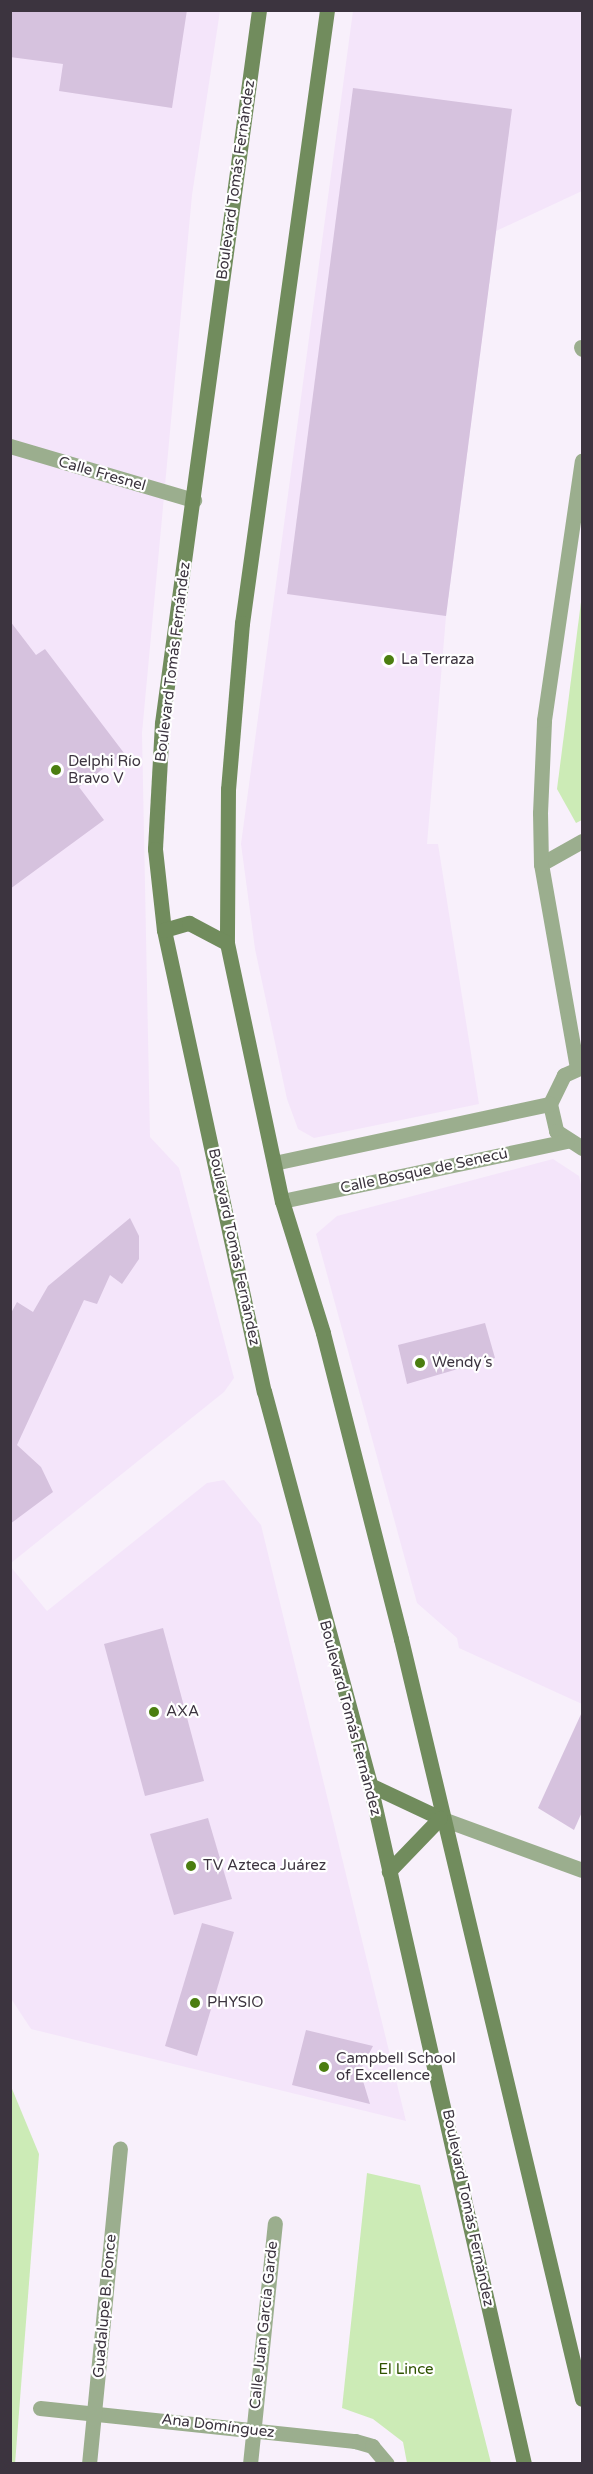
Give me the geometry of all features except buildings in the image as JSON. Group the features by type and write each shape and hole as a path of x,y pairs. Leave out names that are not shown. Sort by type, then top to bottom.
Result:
{"main road":[{"name":"Boulevard Tomás Fernández","path":"259,10 162,723 155,849 164,930 264,1391 370,1785 524,2463"},
{"path":"327,10 242,623 228,789 227,943 282,1201 323,1333 582,2400"},
{"path":"164,930 189,923 227,943"},
{"path":"370,1785 440,1818"},
{"path":"389,1871 440,1818"}],"street":[{"name":"Calle Fresnel","path":"10,447 194,500"},
{"path":"582,461 544,720 541,864 580,1067 559,1082 550,1104 550,1118 567,1142 582,1148"},
{"path":"541,864 582,841"},
{"path":"274,1163 550,1104"},
{"name":"Calle Bosque de Senecú","path":"282,1201 567,1142"},
{"path":"440,1818 582,1870"},
{"name":"Guadalupe B. Ponce","path":"89,2463 120,2149"},
{"name":"Calle Juan García Garde","path":"250,2463 275,2223"},
{"name":"Ana Domínguez","path":"40,2408 355,2440 372,2446 387,2463"}],"shaded area":[{"path":"11,11 220,11 192,195 142,733 150,1137 179,1168 234,1378 224,1392 11,1563"},
{"path":"353,11 582,11 582,191 496,231 446,616 427,844 438,844 479,1104 314,1138 298,1129 287,1099 255,949 241,844"},
{"path":"553,1159 579,1176 582,1189 582,1704 459,1648 457,1638 417,1603 316,1234 337,1216"},
{"path":"224,1480 261,1525 406,2121 31,2029 10,1997 10,1566 47,1611 207,1483"}],"green space":[{"path":"582,594 582,820 576,823 557,789"},
{"path":"10,2084 39,2154 15,2464 10,2463"},
{"name":"El Lince","path":"367,2173 420,2185 491,2463 407,2463 403,2442 373,2419 342,2408"}],"place":[{"name":"La Terraza","path":"389,660"},
{"name":"Delphi Río Bravo V","path":"56,770"},
{"name":"Wendy´s","path":"420,1363"},
{"name":"AXA","path":"154,1712"},
{"name":"TV Azteca Juárez","path":"191,1866"},
{"name":"PHYSIO","path":"195,2003"},
{"name":"Campbell School of Excellence","path":"324,2067"}]}
